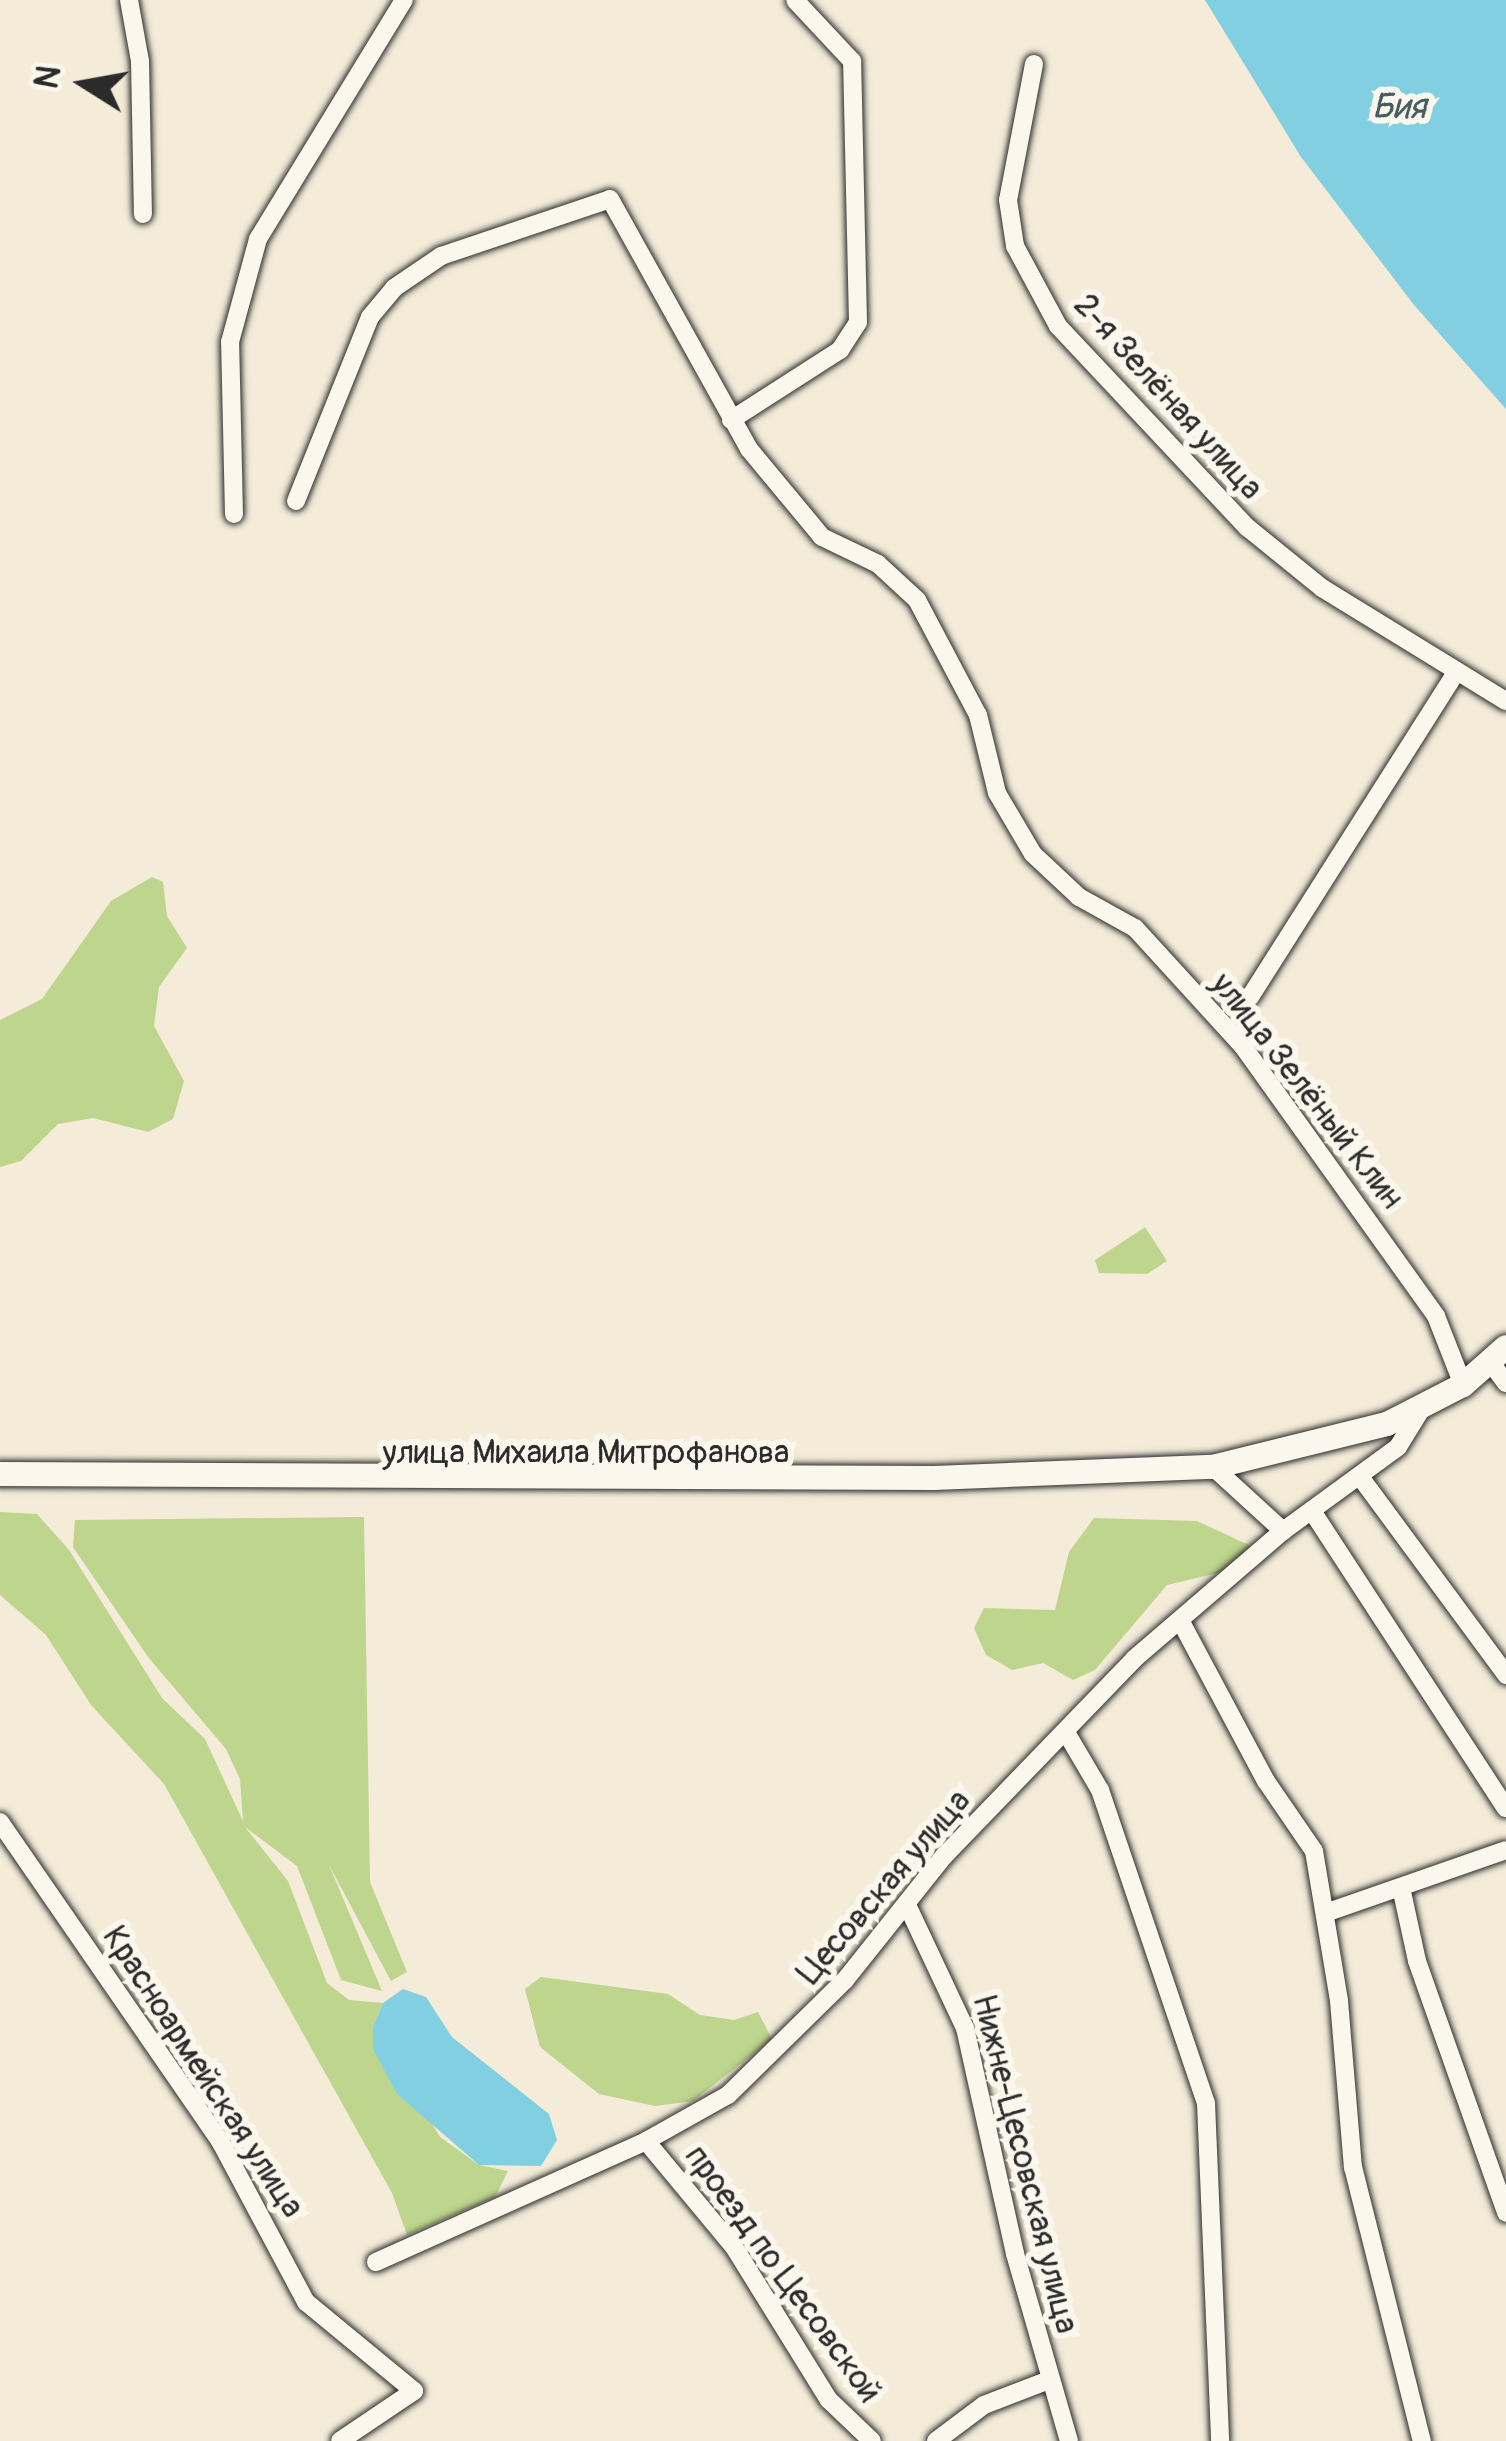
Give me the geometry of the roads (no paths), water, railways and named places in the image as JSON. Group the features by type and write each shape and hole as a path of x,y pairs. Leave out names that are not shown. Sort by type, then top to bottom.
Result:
{"main road":[{"name":"улица Михаила Митрофанова","path":"10,1481 934,1478 1214,1468 1334,1442 1422,1408 1501,1365"}],"street":[{"path":"129,0 140,61 143,214"},
{"path":"234,514 228,365 252,257 275,201 404,0"},
{"path":"731,420 840,350 856,330 852,61 795,0"},
{"name":"2-я Зелёная улица","path":"1034,64 1008,200 1016,246 1058,326 1248,528 1322,588 1454,674 1506,700"},
{"name":"улица Зелёный Клин","path":"296,501 313,444 381,301 441,256 610,199 655,269 731,420 822,536 878,564 916,600 978,715 998,794 1033,854 1079,897 1135,928 1242,1045 1436,1316 1463,1385"},
{"path":"1250,997 1454,674"},
{"name":"Цесовская улица","path":"376,2262 646,2141 728,2096 776,2054 908,1907 944,1856 1067,1735 1134,1659 1283,1531 1314,1514 1398,1448 1422,1408"},
{"path":"1214,1468 1283,1531"},
{"path":"1361,1478 1506,1675"},
{"path":"1314,1514 1506,1808"},
{"path":"1181,1622 1266,1781 1309,1837 1328,1912 1353,2168 1422,2441"},
{"path":"1067,1735 1100,1790 1206,2103 1220,2441"},
{"name":"Красноармейская улица","path":"0,1822 220,2141 306,2302 414,2391 340,2441"},
{"path":"1328,1912 1402,1892 1506,1850"},
{"path":"1402,1892 1417,1961 1506,2212"},
{"name":"Нижне-Цесовская улица","path":"908,1907 930,1938 965,2028 1049,2380 1070,2441"},
{"name":"проезд по Цесовской","path":"646,2141 734,2247 829,2400 872,2441"},
{"path":"936,2441 984,2405 1049,2380"}],"water":[{"name":"Бия","path":"1205,0 1506,0 1506,409 1414,305 1301,157"},
{"path":"403,1989 426,1997 452,2037 549,2114 557,2140 541,2166 479,2165 397,2094 373,2049 373,2027 383,2003"}]}
